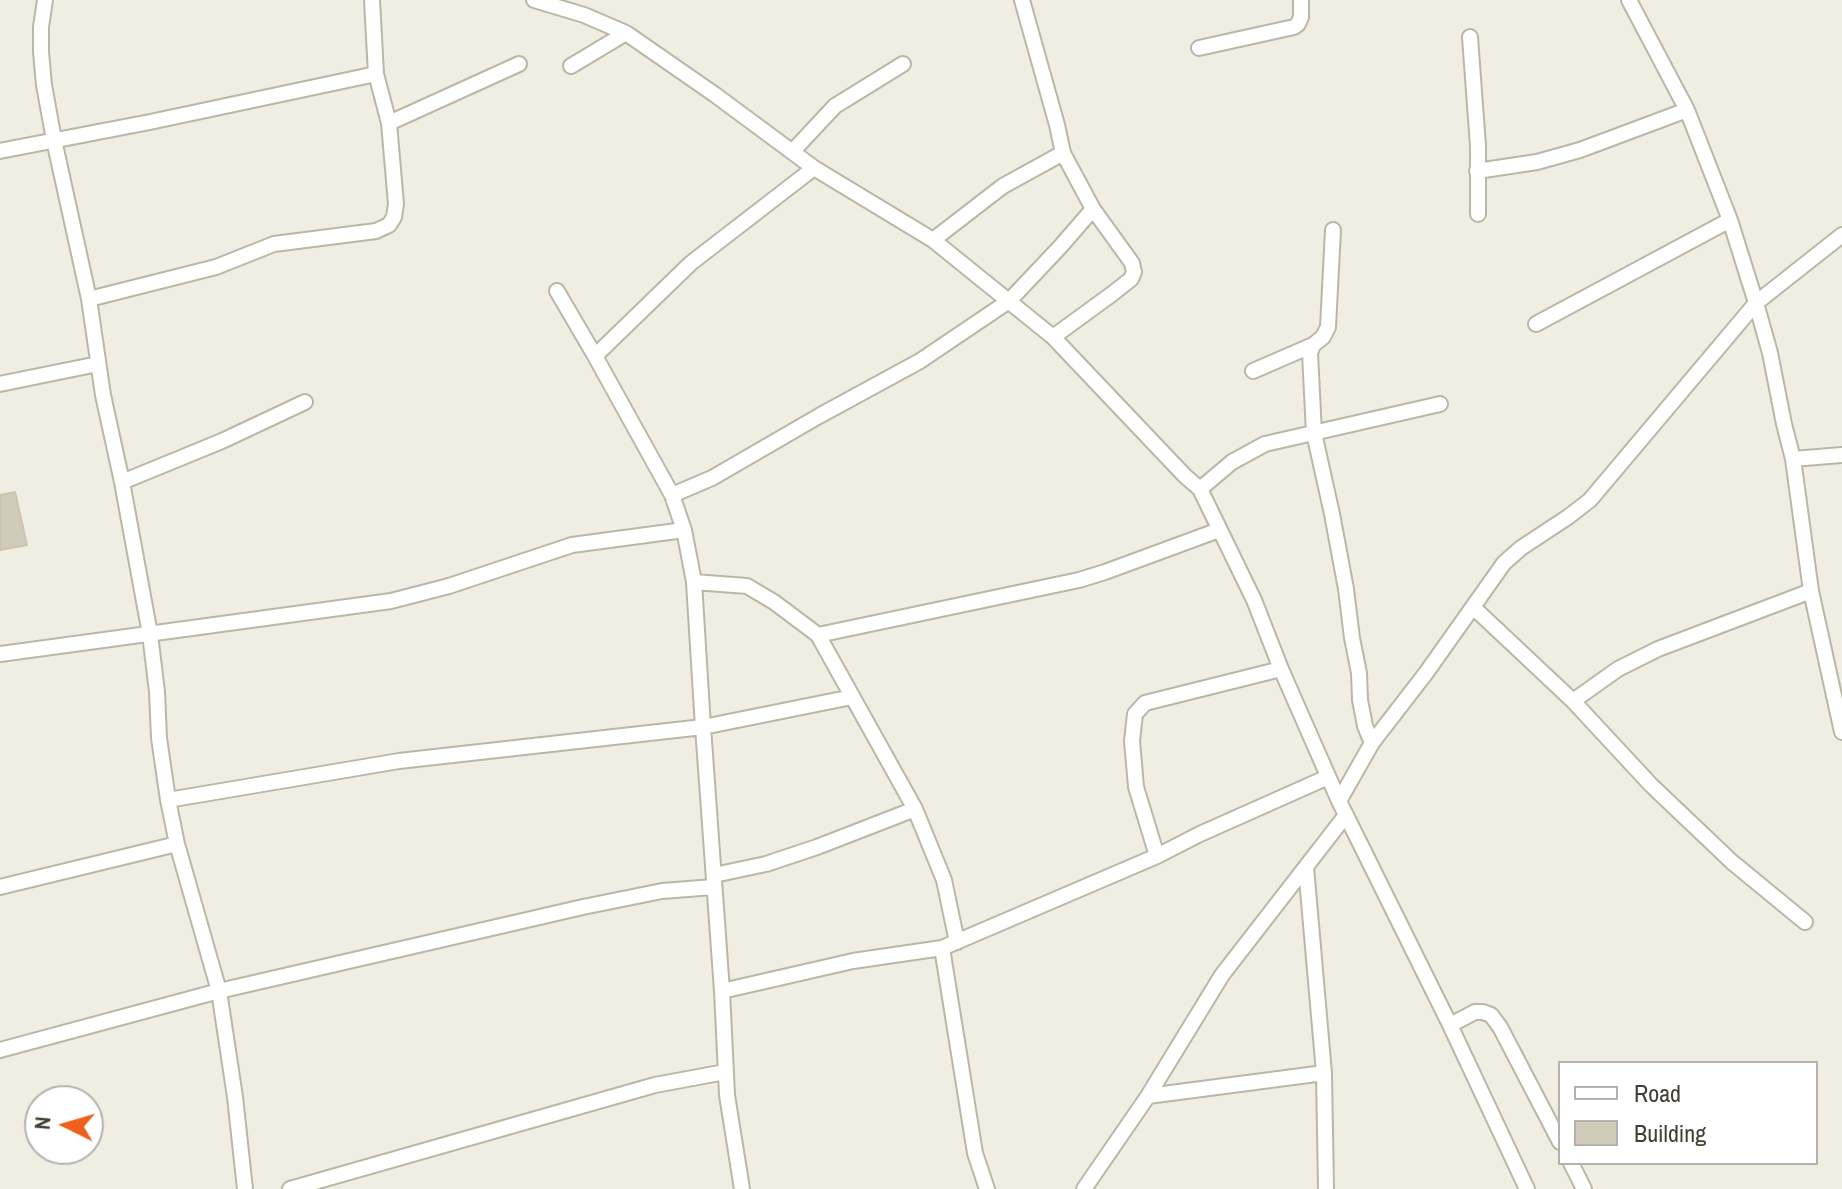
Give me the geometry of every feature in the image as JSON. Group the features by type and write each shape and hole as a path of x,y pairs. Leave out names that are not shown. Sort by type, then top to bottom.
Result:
{"street":[{"path":"45,0 41,52 54,140 89,299 98,364 150,634 168,800 177,844 219,991 245,1189"},
{"path":"89,299 216,267 274,244 376,231 389,225 396,204 389,123 376,74 372,0"},
{"path":"534,0 592,18 626,33 814,168 933,240 1053,337 1200,489 1254,600 1339,801 1527,1189"},
{"path":"1022,0 1063,153 1093,209 1132,263 1134,272 1131,279 1053,337"},
{"path":"1199,48 1294,27 1301,17 1301,0"},
{"path":"1629,0 1687,110 1730,220 1756,303 1793,459 1811,591 1842,732"},
{"path":"571,66 626,33"},
{"path":"1470,37 1478,146 1478,214"},
{"path":"389,123 519,64"},
{"path":"792,152 835,106 903,64"},
{"path":"0,151 376,74"},
{"path":"1477,171 1537,162 1580,150 1687,110"},
{"path":"933,240 1003,186 1063,153"},
{"path":"595,356 691,263 814,168"},
{"path":"672,495 712,478 920,361 1009,301 1093,209"},
{"path":"1536,324 1730,220"},
{"path":"1253,371 1313,345 1323,337 1328,327 1333,230"},
{"path":"1339,801 1372,743 1504,563 1590,500 1756,303 1842,235"},
{"path":"557,291 672,495 684,530 694,582 725,1072 742,1189"},
{"path":"1313,345 1310,353 1314,433 1346,589 1360,700 1372,743"},
{"path":"0,384 98,364"},
{"path":"122,482 305,402"},
{"path":"1200,489 1232,462 1265,444 1440,404"},
{"path":"1793,459 1842,455"},
{"path":"0,654 391,601 449,586 572,545 684,530"},
{"path":"818,635 1079,580 1219,530"},
{"path":"694,582 747,586 818,635 915,809 944,880 957,942"},
{"path":"1573,701 1618,669 1658,649 1811,591"},
{"path":"1473,607 1573,701 1651,785 1732,862 1805,922"},
{"path":"1157,856 1136,787 1132,741 1135,714 1145,703 1281,669"},
{"path":"168,800 399,761 703,727 852,697"},
{"path":"722,991 853,961 942,948 1157,856 1328,777"},
{"path":"0,1050 219,991 614,900 714,881 817,847 915,809"},
{"path":"1084,1189 1148,1096 1222,975 1346,815"},
{"path":"0,887 177,844"},
{"path":"1306,867 1324,1073 1326,1189"},
{"path":"942,948 975,1153 987,1189"},
{"path":"1450,1025 1475,1012 1491,1015 1558,1138"},
{"path":"290,1189 655,1085 725,1072"},
{"path":"1148,1096 1324,1073"},
{"path":"1572,1165 1584,1189"}],"building":[{"path":"15,492 27,545 0,550 0,495"}]}
